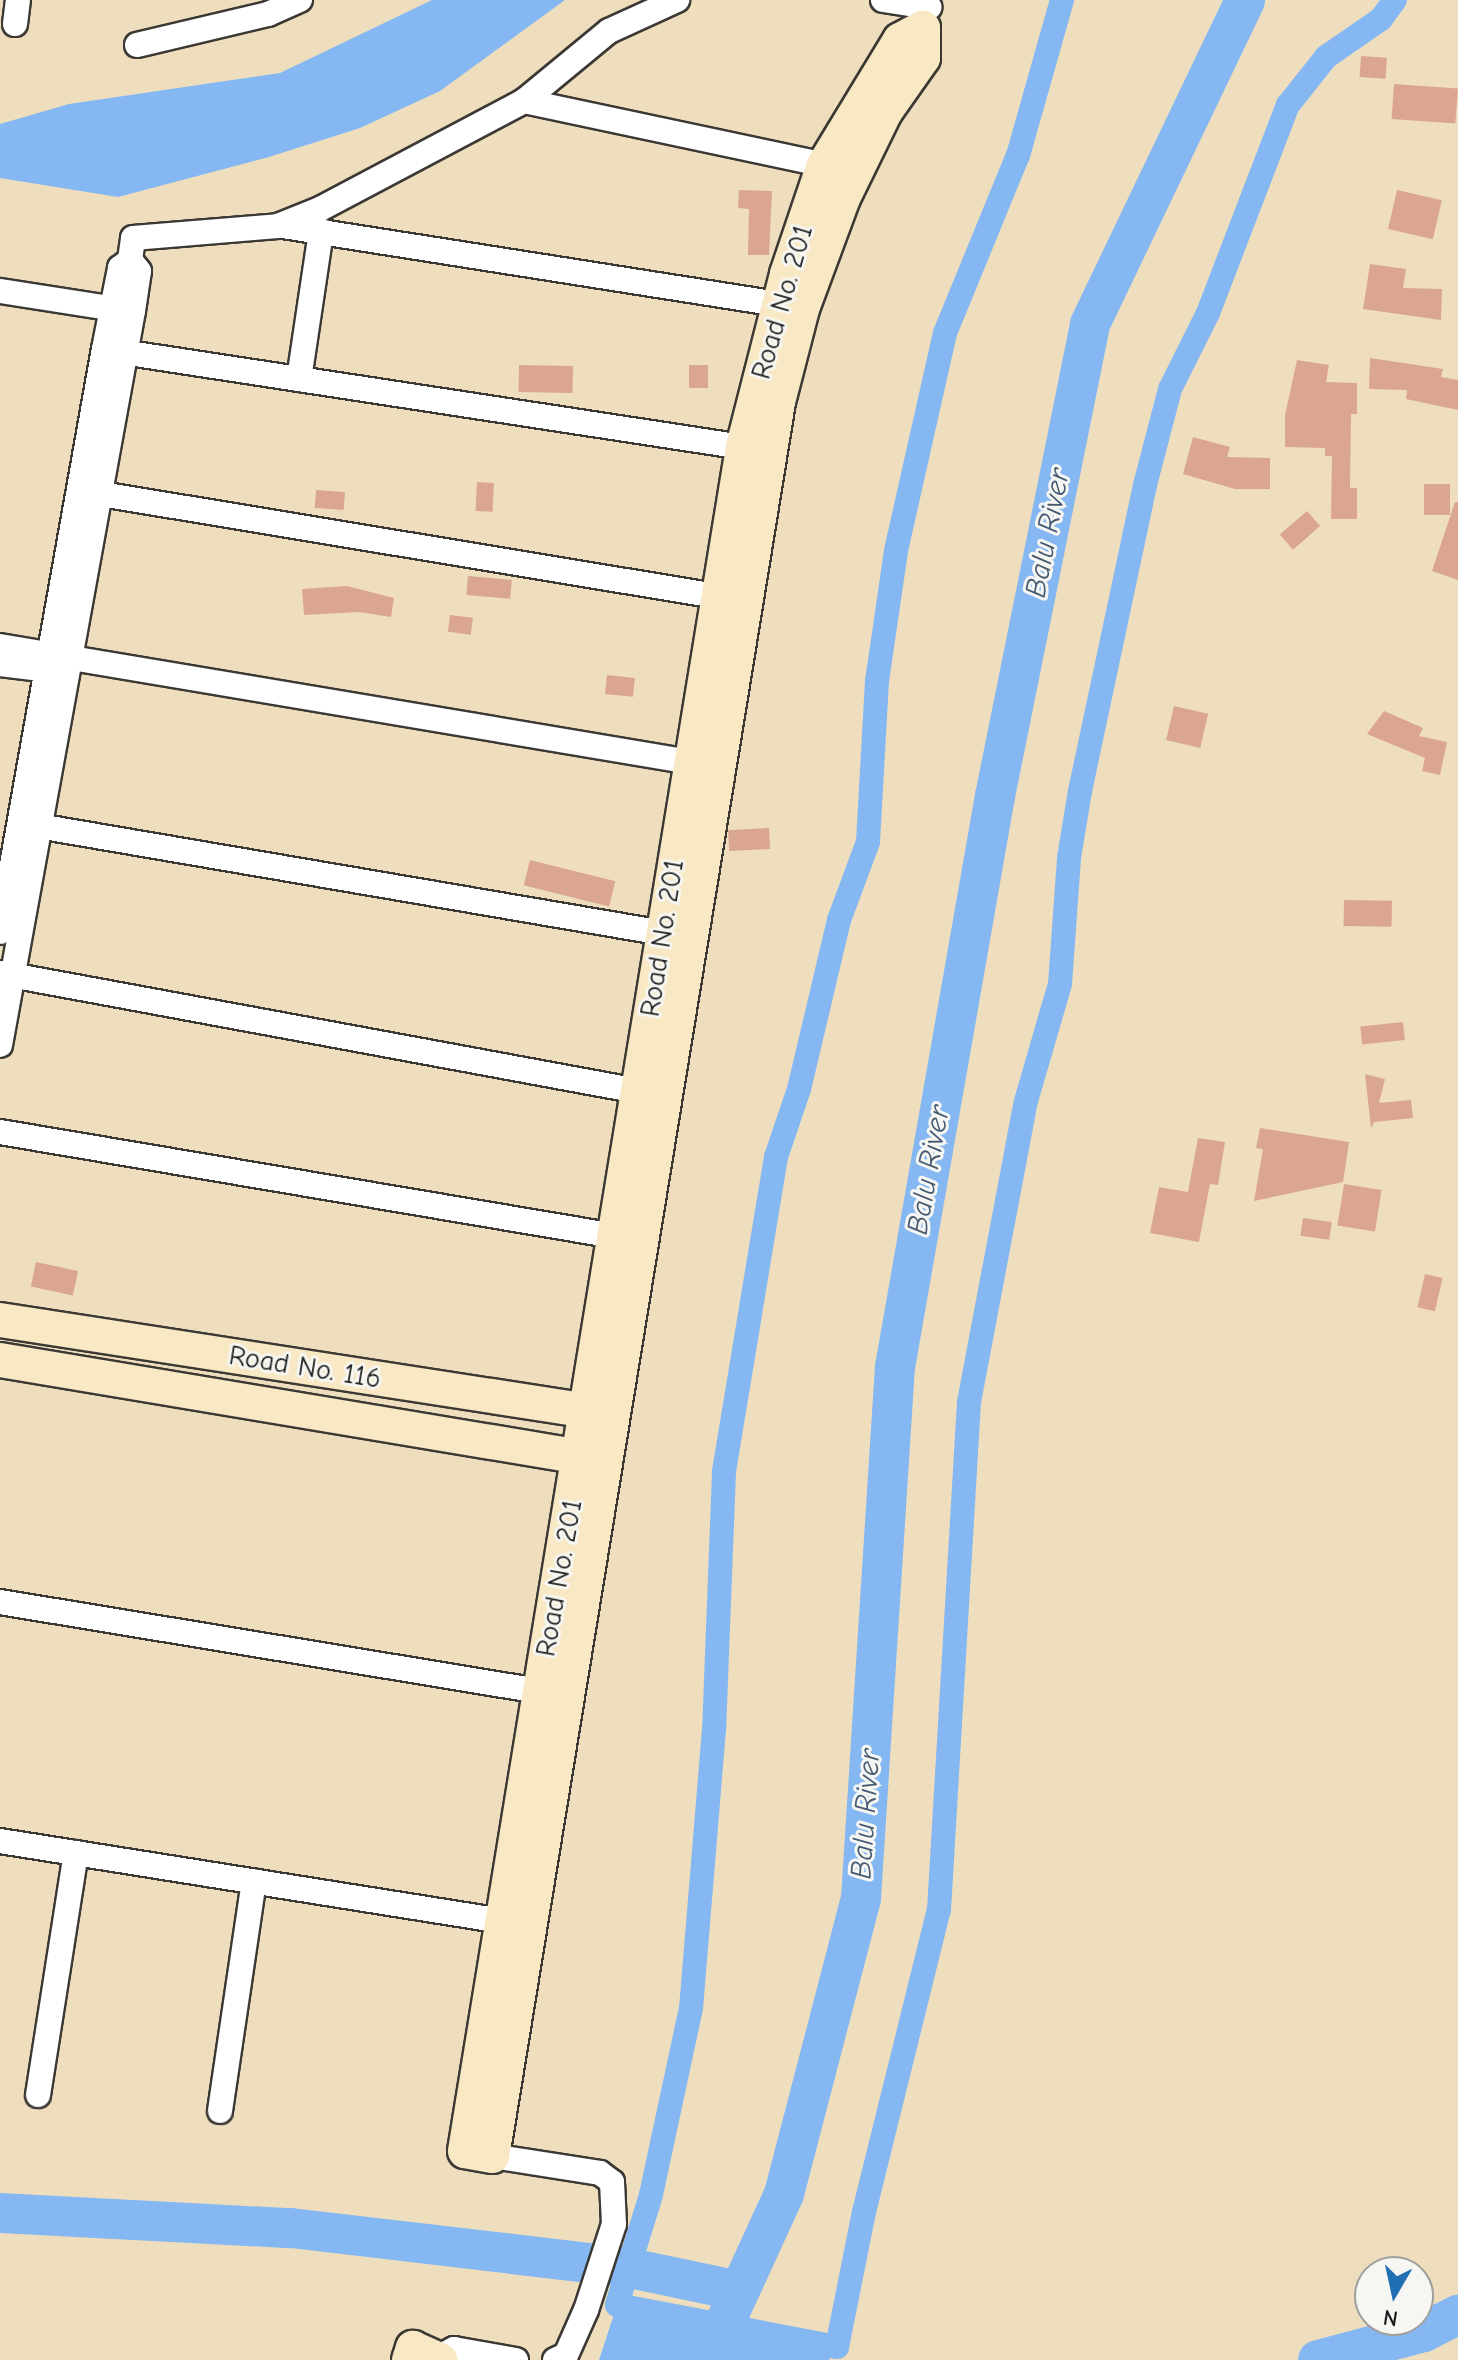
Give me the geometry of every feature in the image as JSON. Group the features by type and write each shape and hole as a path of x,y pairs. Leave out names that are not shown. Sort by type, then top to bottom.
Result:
{"street":[{"path":"137,45 268,14 300,0"},
{"path":"278,226 450,144 524,101 609,31 677,0"},
{"path":"883,0 933,12"},
{"name":"Road No. 201","path":"599,1413 618,1370 652,1084 701,772 716,596 743,447 778,304 824,165 900,40 933,12"},
{"name":"Road No. 201","path":"478,2153 599,1413 615,1236 652,1084 663,933 802,309 843,198 885,112 923,58 933,12"},
{"path":"524,101 824,165"},
{"path":"0,932 58,664 122,310 139,271 130,260 130,243 139,236 278,226 778,304"},
{"path":"299,379 321,231"},
{"path":"0,291 122,310"},
{"path":"114,351 743,447"},
{"path":"88,491 716,596"},
{"path":"0,646 58,664 701,772"},
{"path":"0,664 58,664"},
{"path":"0,1045 6,974 38,826 58,664"},
{"path":"38,826 663,933"},
{"path":"6,974 652,1084"},
{"path":"0,1132 615,1236"},
{"name":"Road No. 116","path":"0,1320 599,1413"},
{"name":"Road No. 116","path":"0,1360 592,1458"},
{"name":"Road No. 201","path":"478,2153 502,1921 539,1691 592,1458"},
{"path":"0,1602 539,1691"},
{"path":"0,1841 502,1921"},
{"path":"38,2095 76,1853"},
{"path":"220,2111 254,1881"},
{"path":"478,2153 600,2173 612,2182 614,2224 586,2310 566,2355 555,2360"},
{"path":"426,2356 454,2349 516,2360"}],"water":[{"path":"432,0 565,0 440,91 360,128 269,157 118,197 0,178 0,124 69,104 280,73"},
{"path":"617,2305 837,2347 829,2360 599,2360"}],"building":[{"path":"1361,56 1387,58 1385,79 1360,77"},
{"path":"1394,84 1458,88 1455,123 1392,119"},
{"path":"739,190 772,191 769,255 748,255 749,209 738,208"},
{"path":"1397,190 1442,200 1433,239 1388,229"},
{"path":"1370,264 1406,269 1403,288 1442,289 1441,320 1363,309"},
{"path":"1370,358 1443,369 1441,377 1458,380 1458,410 1406,399 1407,390 1369,389"},
{"path":"1297,360 1329,365 1326,382 1357,383 1357,414 1351,414 1350,488 1357,488 1357,519 1331,519 1332,456 1325,456 1325,448 1285,447 1285,415"},
{"path":"519,365 573,366 573,393 519,392"},
{"path":"689,365 708,365 708,388 689,388"},
{"path":"1193,437 1230,447 1227,457 1270,458 1270,489 1235,489 1183,474"},
{"path":"477,482 494,483 492,512 475,511"},
{"path":"1424,484 1450,484 1450,515 1424,515"},
{"path":"316,490 345,492 344,510 315,508"},
{"path":"1455,502 1458,502 1458,580 1432,571"},
{"path":"1307,511 1320,526 1293,550 1280,535"},
{"path":"468,576 512,580 510,599 466,595"},
{"path":"347,586 394,598 391,617 359,612 304,615 302,589"},
{"path":"450,615 473,618 471,635 448,632"},
{"path":"607,675 635,678 633,697 605,694"},
{"path":"1174,706 1208,714 1200,748 1166,740"},
{"path":"1384,711 1423,728 1419,736 1447,742 1440,775 1422,771 1425,758 1367,734"},
{"path":"769,828 770,849 729,851 728,830"},
{"path":"530,860 615,881 609,907 524,885"},
{"path":"1344,900 1392,901 1392,927 1344,926"},
{"path":"1403,1022 1405,1040 1362,1044 1360,1026"},
{"path":"1365,1074 1385,1079 1379,1103 1411,1100 1413,1118 1374,1122 1371,1128"},
{"path":"1260,1128 1349,1142 1343,1182 1254,1201 1263,1149 1256,1148"},
{"path":"1198,1138 1225,1142 1218,1185 1210,1184 1199,1242 1150,1233 1159,1187 1188,1192"},
{"path":"1344,1184 1382,1190 1375,1231 1337,1225"},
{"path":"1303,1218 1332,1222 1329,1240 1300,1236"},
{"path":"36,1262 78,1271 73,1295 31,1286"},
{"path":"1425,1274 1443,1278 1435,1311 1417,1307"}],"waterway":[{"path":"1062,0 1018,155 945,333 896,551 877,681 868,842 839,920 799,1089 776,1157 724,1472 714,1729 691,2008 651,2195 617,2305 837,2347 864,2212 939,1910 969,1402 1026,1101 1060,984 1069,858 1080,791 1145,485 1170,389 1208,313 1288,105 1326,57 1381,19 1395,0"},
{"name":"Balu River","path":"708,2360 784,2194 861,1898 895,1367 995,796 1090,324 1245,0"},
{"path":"0,2213 291,2228 630,2268 739,2291"},
{"path":"1318,2360 1424,2332 1458,2315"}]}
